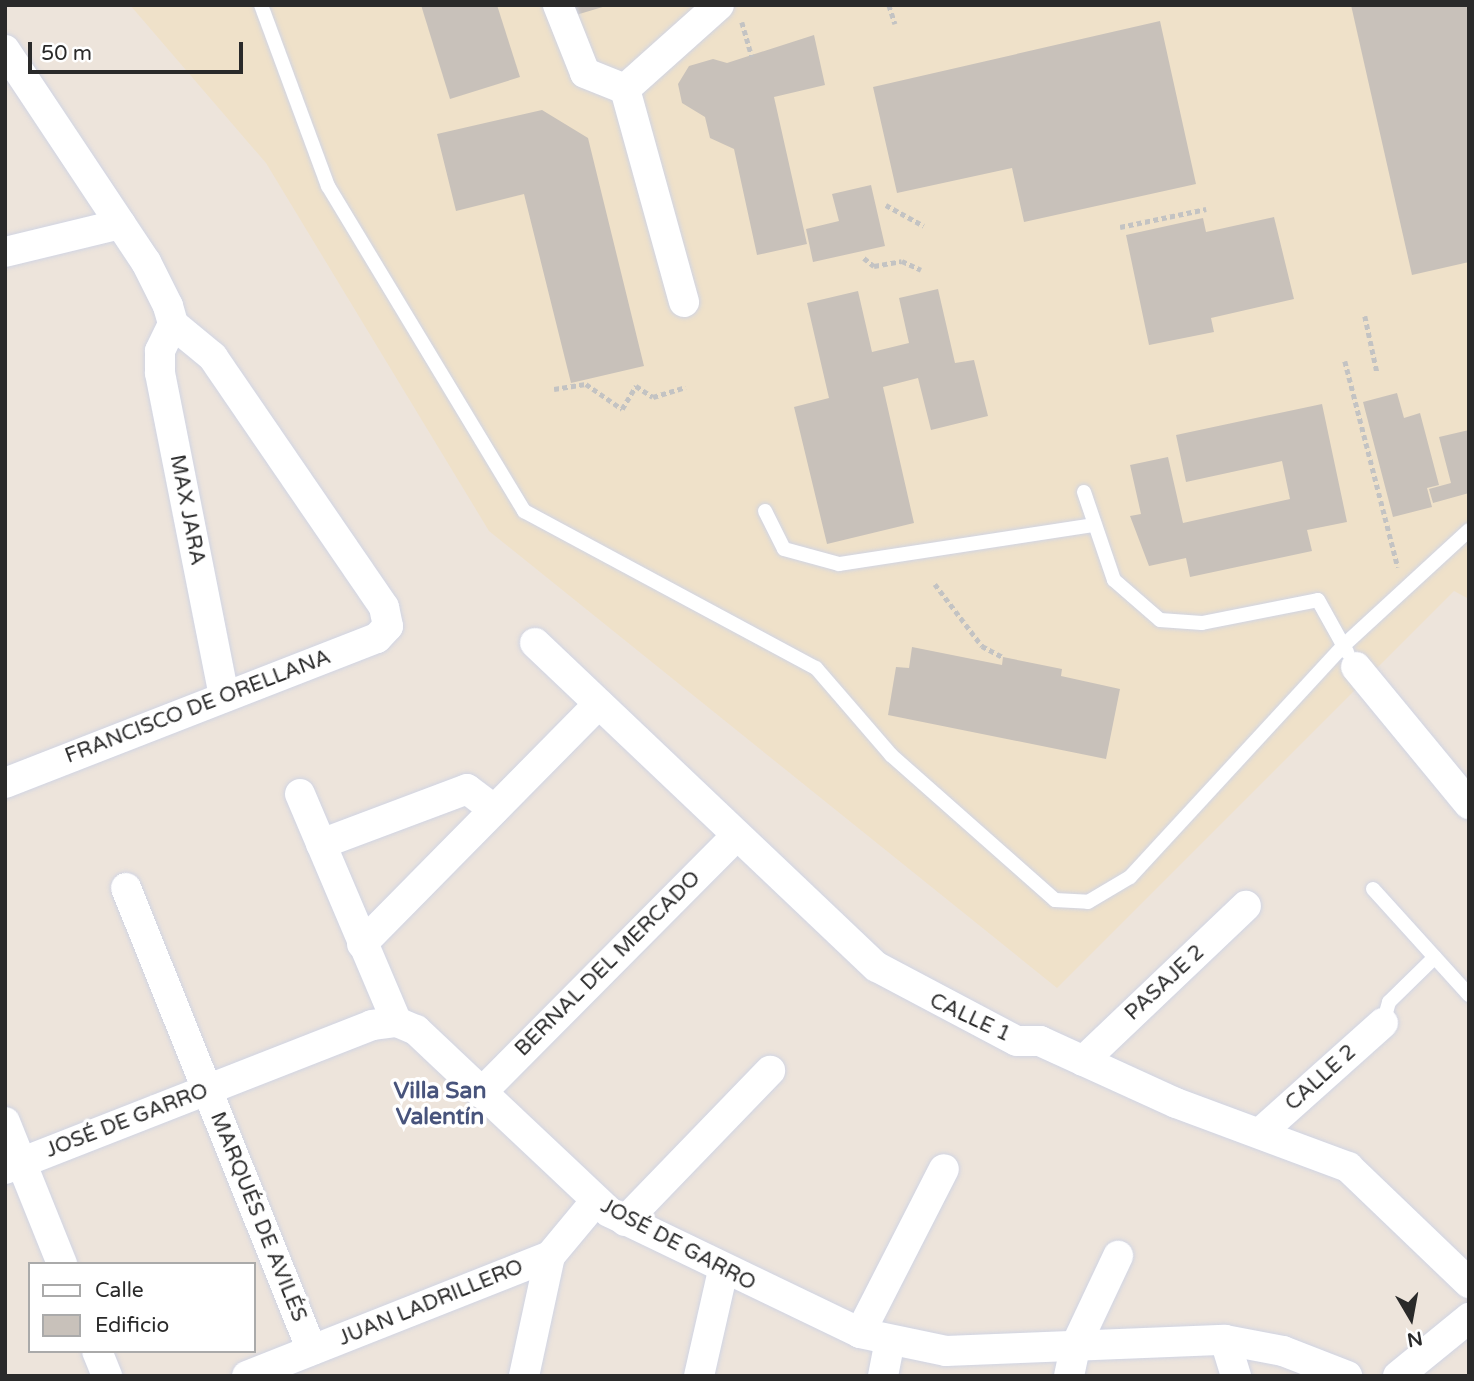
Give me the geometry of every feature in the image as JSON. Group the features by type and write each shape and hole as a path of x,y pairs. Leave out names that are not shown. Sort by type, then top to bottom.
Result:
{"street":[{"path":"558,5 585,73 625,89"},
{"path":"625,89 729,8"},
{"path":"5,50 154,275 173,324"},
{"path":"625,89 684,302"},
{"path":"5,252 121,225"},
{"name":"FRANCISCO DE ORELLANA","path":"5,783 377,638 388,626 384,607 214,356 173,324"},
{"name":"MAX JARA","path":"173,324 160,373 224,697"},
{"name":"CALLE 1","path":"535,643 849,944 898,981 1017,1041 1040,1041 1260,1133 1332,1159 1364,1178 1469,1283"},
{"path":"1350,656 1469,804"},
{"path":"362,944 598,704"},
{"path":"321,844 467,789 494,809"},
{"path":"300,793 397,1021"},
{"name":"BERNAL DEL MERCADO","path":"481,1093 736,836"},
{"name":"MARQUÉS DE AVILÉS","path":"126,888 312,1350"},
{"name":"PASAJE 2","path":"1083,1060 1246,906"},
{"name":"JOSÉ DE GARRO","path":"14,1165 207,1090 397,1021 416,1030 595,1202 625,1221 723,1270 860,1334 890,1344 1072,1361 1226,1340 1283,1351 1347,1376"},
{"name":"CALLE 2","path":"1260,1133 1383,1023"},
{"path":"625,1221 770,1071"},
{"path":"5,1122 14,1165 61,1262"},
{"path":"860,1334 944,1169"},
{"name":"JUAN LADRILLERO","path":"247,1376 550,1256 595,1202"},
{"path":"524,1376 550,1256"},
{"path":"1072,1361 1118,1256"},
{"path":"699,1376 723,1270"},
{"path":"1398,1376 1469,1318"},
{"path":"1226,1340 1236,1376"},
{"path":"883,1376 890,1344"},
{"path":"98,1353 107,1376"}],"lane":[{"path":"261,5 315,154 341,211 493,464 535,522 653,577 816,668 891,755 1035,888 1064,902 1088,902 1130,877 1350,656 1404,591 1468,531"},
{"path":"1084,492 1114,580 1160,620 1202,623 1318,600 1350,656"},
{"path":"765,511 784,549 839,564 1094,525"},
{"path":"1373,889 1469,995"},
{"path":"1383,1023 1393,997 1435,957"}],"path":[{"path":"889,5 895,24"},
{"path":"729,8 752,57"},
{"path":"886,205 924,226"},
{"path":"1120,227 1206,209"},
{"path":"864,258 874,266 902,261 921,270"},
{"path":"1365,316 1377,372"},
{"path":"1345,361 1404,591"},
{"path":"554,389 586,384 622,409 636,386 653,397 686,387"},
{"path":"935,584 982,646 1003,657"}],"shaded area":[{"path":"130,5 1469,5 1469,599 1454,591 1057,988 489,531 266,163"}],"building":[{"path":"421,5 497,5 520,77 450,99"},
{"path":"573,5 606,5 606,6 576,15"},
{"path":"1351,5 1469,5 1469,262 1412,275"},
{"path":"1160,21 1196,184 1024,222 1012,168 897,193 873,87"},
{"path":"814,35 825,85 774,97 807,244 757,255 734,149 710,138 705,117 682,103 678,84 689,66 713,59 727,63"},
{"path":"542,110 588,138 644,366 571,383 524,194 456,211 437,134"},
{"path":"871,185 885,246 813,262 806,229 839,221 832,194"},
{"path":"1274,217 1294,299 1211,318 1214,332 1149,345 1126,235 1203,218 1206,232"},
{"path":"938,289 955,363 974,360 988,416 931,430 918,378 883,387 914,523 827,544 794,407 829,398 807,303 858,291 872,352 909,343 899,298"},
{"path":"1397,393 1404,418 1420,413 1439,485 1427,488 1432,507 1393,517 1363,402"},
{"path":"1322,404 1347,522 1307,530 1312,551 1190,577 1186,558 1149,566 1130,516 1141,514 1130,465 1168,457 1183,523 1290,499 1282,461 1186,482 1176,435"},
{"path":"1469,430 1469,493 1433,503 1429,489 1451,483 1439,437"},
{"path":"912,647 1002,665 1003,657 1062,669 1061,676 1120,689 1106,759 888,715 896,667 909,668"}],"district":[{"name":"Villa San Valentín","path":"440,1104"}]}
